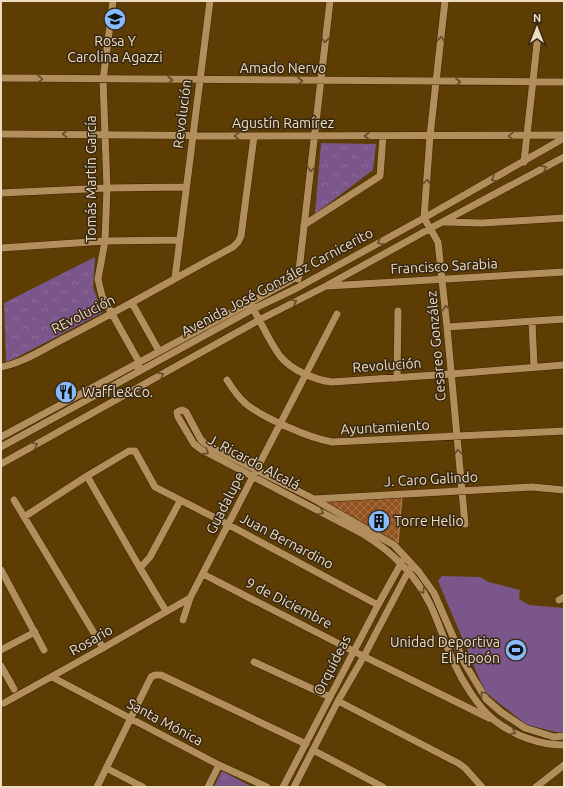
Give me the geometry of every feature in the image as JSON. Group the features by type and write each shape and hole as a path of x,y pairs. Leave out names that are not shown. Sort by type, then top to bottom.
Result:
{"street":[{"name":"Tomás Martín García","path":"113,1 103,80 106,188 105,241 98,279 102,296 140,362"},
{"name":"Revolución","path":"175,278 210,1"},
{"path":"298,288 330,1"},
{"path":"424,218 430,136 445,1"},
{"path":"524,162 538,35"},
{"name":"Amado Nervo","path":"1,78 200,81 564,82"},
{"name":"Agustín Ramírez","path":"1,134 254,136 564,135"},
{"name":"REvolución","path":"1,367 20,361 112,314 233,247 241,236 254,136"},
{"path":"304,225 380,176 383,136"},
{"name":"Avenida José González Carnicerito","path":"1,447 253,309 298,288 524,162 564,138"},
{"name":"Avenida José González Carnicerito","path":"1,464 259,320 326,286 564,157"},
{"path":"1,193 106,188 186,187"},
{"name":"Cesareo González","path":"424,218 438,242 443,278 465,524"},
{"path":"443,222 482,223 564,218"},
{"path":"1,248 105,241 179,240"},
{"name":"Francisco Sarabia","path":"326,286 564,272"},
{"path":"1,437 299,276"},
{"name":"Revolución","path":"249,302 280,357 290,366 323,381 332,382 397,378 564,365"},
{"path":"132,303 159,351"},
{"path":"397,378 398,311"},
{"name":"Guadalupe","path":"183,620 190,598 337,314"},
{"path":"447,327 564,319"},
{"path":"532,321 534,367"},
{"path":"138,372 140,362"},
{"name":"Ayuntamiento","path":"227,380 246,404 257,411 318,439 332,442 564,431"},
{"name":"J. Ricardo Alcalá","path":"564,736 554,737 525,728 501,712 486,699 465,664 434,592 406,556 394,545 314,498 255,473 215,458 194,444 178,417 177,412 182,410 186,412 201,440 209,446 255,473 300,501 374,541 392,554 407,571 429,603 455,664 478,703 493,720 524,737 540,742 564,745"},
{"name":"Juan Bernardino","path":"87,476 129,451 135,451 155,487 180,501 229,524 378,605"},
{"path":"24,517 87,476 166,611"},
{"name":"J. Caro Galindo","path":"300,501 314,498 532,487 564,490"},
{"path":"14,500 103,648"},
{"path":"140,568 150,557 180,501"},
{"name":"Orquídeas","path":"282,787 400,563 406,556"},
{"name":"Orquídeas","path":"294,787 338,701 364,656 407,571 413,565"},
{"path":"1,570 44,650"},
{"name":"9 de Diciembre","path":"203,574 493,720"},
{"name":"Rosario","path":"4,703 190,598"},
{"path":"1,650 35,632"},
{"path":"254,662 330,697"},
{"path":"1,666 14,689"},
{"path":"97,787 151,677 155,675 161,675 306,744"},
{"name":"Santa Mónica","path":"52,677 219,765 267,787"},
{"path":"338,701 458,763 471,774 482,787"},
{"path":"313,750 383,787"},
{"path":"208,787 219,765"},
{"path":"536,787 564,765"},
{"path":"106,768 143,787"}],"green space":[{"path":"321,143 376,144 373,170 315,214"},
{"path":"95,257 93,287 102,313 6,363 4,303"},
{"name":"Unidad Deportiva El Pipoón","path":"442,576 480,577 489,582 520,590 519,599 529,605 564,608 564,733 527,725 485,692 438,581"},
{"path":"222,771 252,787 214,787"}],"building":[{"name":"Torre Helio","path":"402,497 398,543 317,499"}],"place":[{"name":"Rosa Y Carolina Agazzi","path":"115,19"},
{"name":"Waffle&Co.","path":"66,392"},
{"name":"Torre Helio","path":"379,521"},
{"name":"Unidad Deportiva El Pipoón","path":"516,650"}]}
